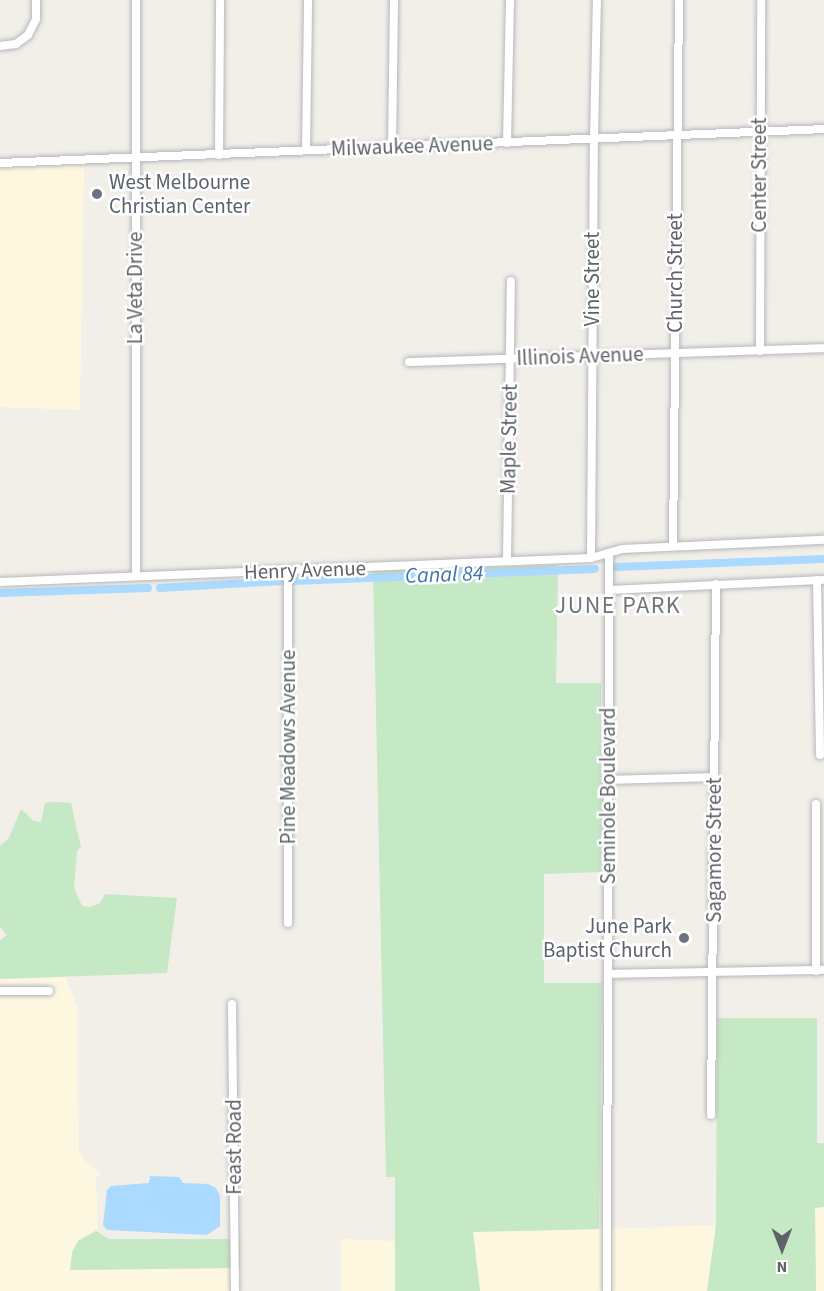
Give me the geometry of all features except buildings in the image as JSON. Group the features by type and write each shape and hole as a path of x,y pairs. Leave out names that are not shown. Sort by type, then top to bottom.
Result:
{"street":[{"path":"0,46 16,44 28,35 36,19 36,0"},
{"name":"La Veta Drive","path":"136,0 136,576"},
{"path":"219,155 220,0"},
{"path":"306,150 308,0"},
{"path":"392,147 394,0"},
{"path":"507,143 510,0"},
{"name":"Vine Street","path":"591,558 597,0"},
{"name":"Church Street","path":"673,546 676,136 680,0"},
{"name":"Center Street","path":"760,0 760,351"},
{"name":"Milwaukee Avenue","path":"0,163 824,129"},
{"name":"Maple Street","path":"507,560 511,281"},
{"name":"Illinois Avenue","path":"409,362 824,348"},
{"name":"Henry Avenue","path":"0,582 591,558 622,549 824,540"},
{"name":"Seminole Boulevard","path":"607,1291 609,553"},
{"name":"Pine Meadows Avenue","path":"288,571 288,923"},
{"path":"609,590 821,580 820,755"},
{"name":"Sagamore Street","path":"711,1115 716,584"},
{"path":"609,780 714,777"},
{"path":"608,974 820,970 816,804"},
{"path":"0,991 49,991"},
{"name":"Feast Road","path":"232,1004 235,1291"}],"shaded area":[{"path":"84,164 80,410 0,407 0,167"},
{"path":"66,977 77,1007 79,1151 87,1163 101,1174 96,1178 98,1228 78,1241 70,1270 241,1268 241,1291 0,1291 0,979"},
{"path":"815,1207 824,1207 824,1291 816,1291"},
{"path":"716,1225 707,1291 611,1291 611,1229"},
{"path":"604,1229 604,1291 480,1291 473,1232"},
{"path":"341,1239 395,1241 395,1291 341,1291"}],"green space":[{"path":"558,565 556,683 601,683 602,872 544,874 544,983 602,983 599,1229 473,1232 480,1291 395,1291 395,1177 386,1177 373,571"},
{"path":"45,803 71,803 81,847 77,851 74,888 82,906 90,907 100,903 105,894 177,898 167,973 0,979 0,940 7,935 0,927 0,846 9,838 21,809 34,821 41,822"},
{"path":"717,1018 817,1018 817,1143 824,1143 824,1207 815,1208 816,1291 707,1291 716,1225"},
{"path":"96,1231 109,1239 240,1239 240,1268 70,1270 72,1252 78,1241"}],"water":[{"path":"150,1176 179,1177 183,1183 208,1184 216,1188 220,1196 220,1226 207,1235 107,1230 103,1225 107,1190 111,1186 149,1183"}],"waterway":[{"name":"Canal 84","path":"616,567 824,559"},
{"name":"Canal 84","path":"294,581 595,569"},
{"name":"Canal 84","path":"160,588 283,581"},
{"name":"Canal 84","path":"0,593 148,588"}],"place":[{"name":"West Melbourne Christian Center","path":"97,194"},
{"name":"June Park Baptist Church","path":"684,938"}],"district":[{"name":"JUNE PARK","path":"618,606"}]}
